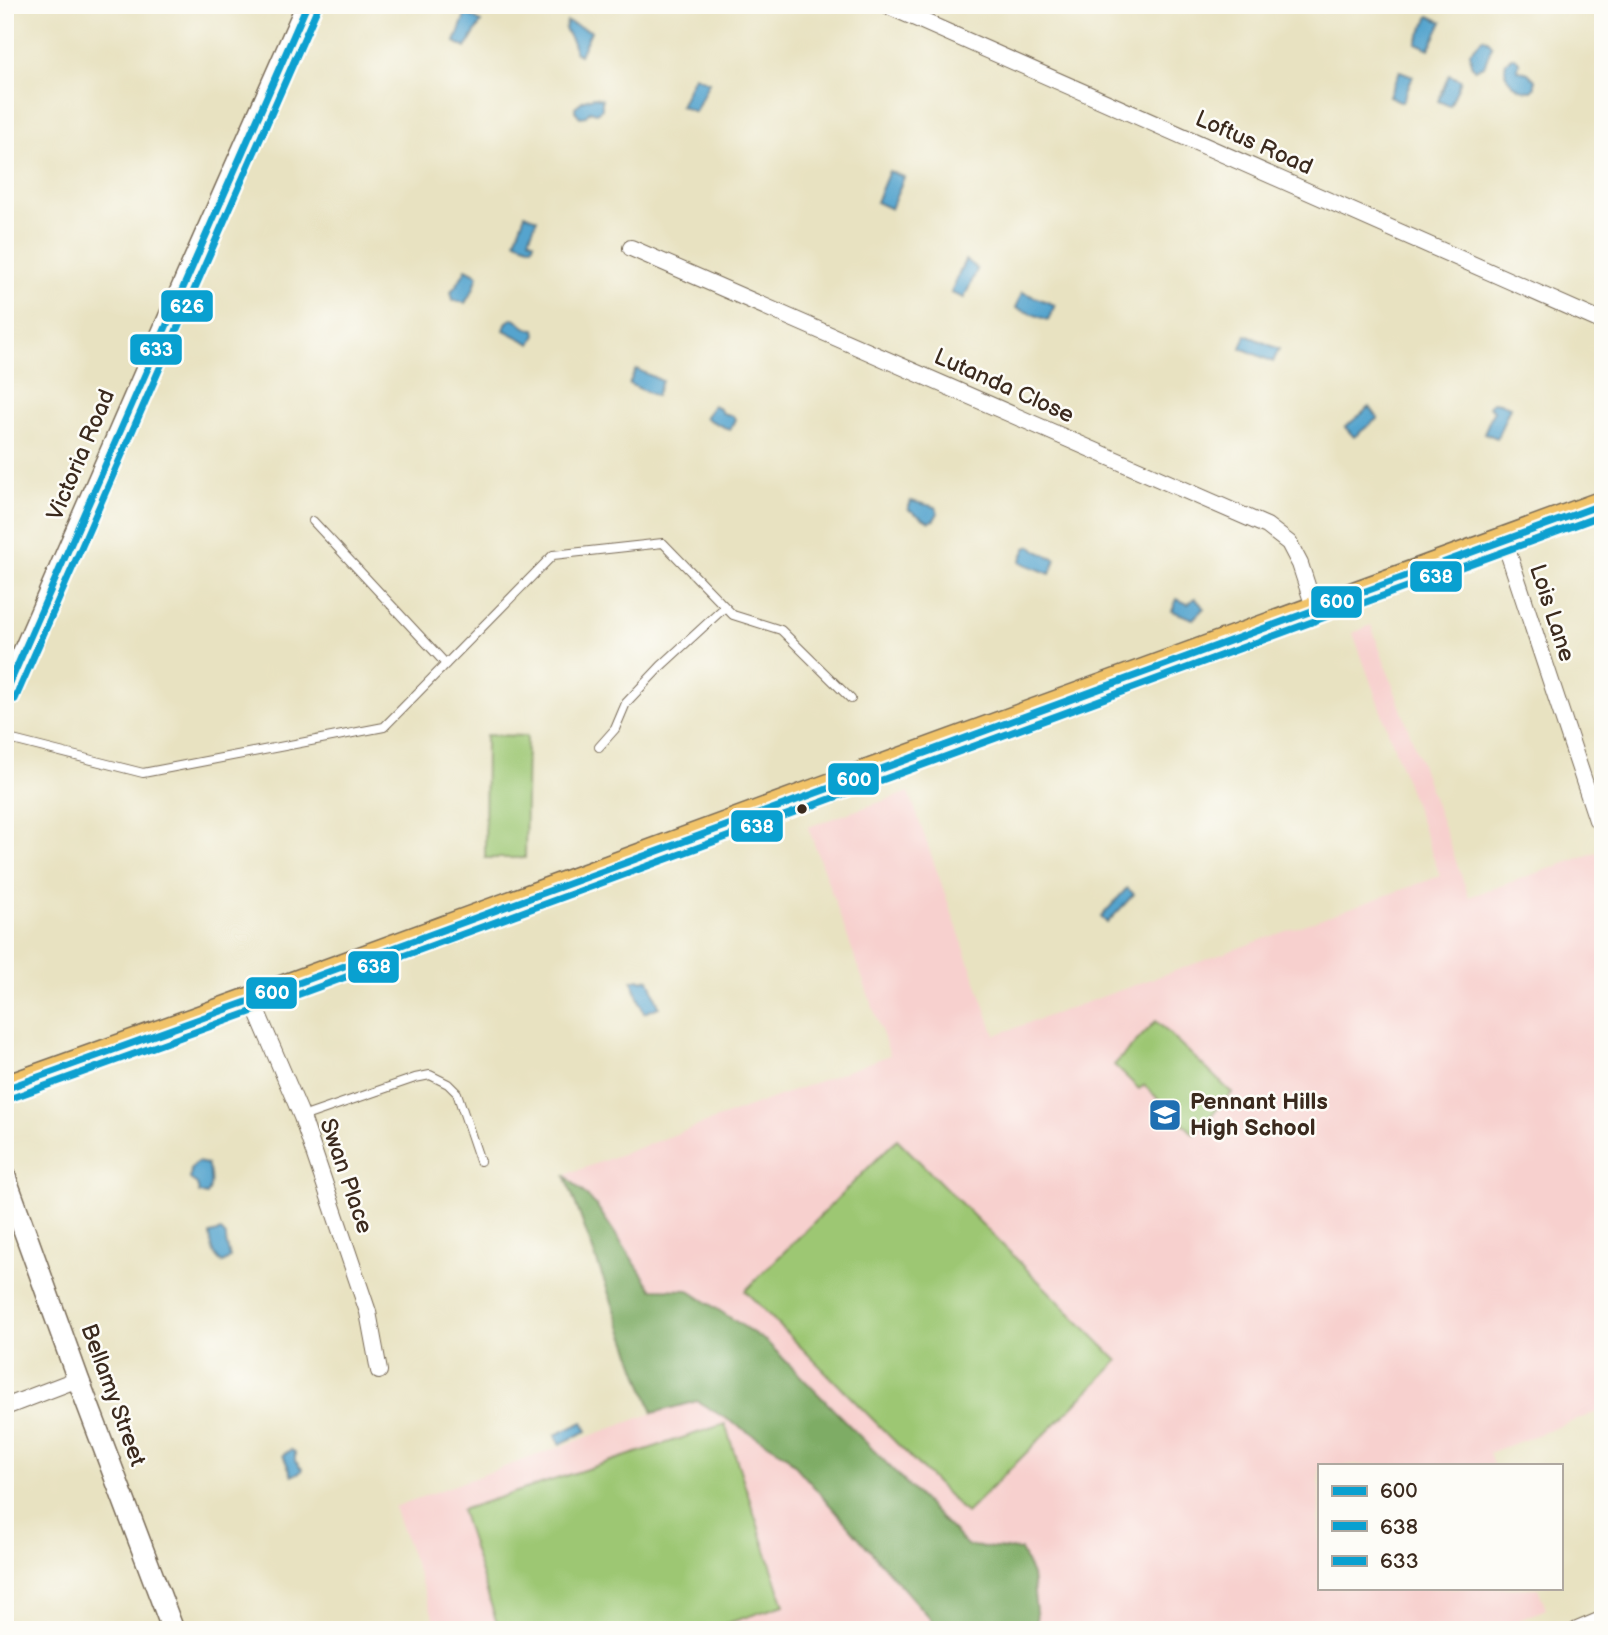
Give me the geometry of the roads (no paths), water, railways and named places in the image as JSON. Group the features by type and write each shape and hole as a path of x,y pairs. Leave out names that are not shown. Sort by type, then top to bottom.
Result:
{"main road":[{"path":"5,1089 1603,504"}],"street":[{"name":"Victoria Road","path":"5,694 307,5"},
{"name":"Loftus Road","path":"886,5 1603,322"},
{"name":"Lutanda Close","path":"631,248 1267,526 1289,543 1300,564 1315,610"},
{"name":"Lois Lane","path":"1504,540 1597,820"},
{"name":"Swan Place","path":"252,1000 302,1117 368,1312 379,1371"},
{"name":"Bellamy Street","path":"5,1177 173,1630"},
{"path":"5,1407 78,1379"},
{"path":"1577,1630 1603,1619"}],"lane":[{"path":"313,522 446,664"},
{"path":"5,738 143,774 384,727 553,555 663,543 733,615 782,630 851,699"},
{"path":"599,747 615,729 626,703 661,666 725,607"},
{"path":"302,1117 430,1075 448,1084 457,1093 481,1161"}],"water":[{"path":"466,13 481,22 466,48 455,42"},
{"path":"1429,16 1442,22 1429,49 1416,43"},
{"path":"567,22 591,31 580,55 575,52 565,29"},
{"path":"1483,38 1492,46 1484,66 1475,69 1471,64 1470,52"},
{"path":"1511,58 1519,62 1518,70 1528,73 1535,80 1532,91 1517,87 1508,79 1505,73 1506,62"},
{"path":"1400,71 1413,76 1402,102 1389,96"},
{"path":"1449,75 1461,80 1450,106 1438,101"},
{"path":"694,76 709,82 695,112 680,106"},
{"path":"594,97 602,99 602,109 596,113 590,111 586,116 580,117 575,107"},
{"path":"889,171 904,177 891,209 876,202"},
{"path":"525,214 537,219 529,239 534,242 532,247 515,241"},
{"path":"965,260 977,270 964,298 951,293"},
{"path":"466,269 478,275 465,303 453,300 451,291"},
{"path":"1022,292 1055,305 1048,320 1016,308"},
{"path":"513,318 526,327 535,329 536,335 531,344 504,330 507,322"},
{"path":"1246,335 1279,349 1273,362 1241,348"},
{"path":"636,369 662,381 656,396 629,384"},
{"path":"1492,402 1510,407 1497,438 1484,433 1494,410 1489,406"},
{"path":"713,405 722,413 733,416 735,419 730,430 705,418"},
{"path":"1370,407 1378,418 1354,437 1345,427"},
{"path":"911,501 936,507 938,513 934,520 929,522 908,509"},
{"path":"1031,546 1056,559 1050,574 1020,562 1026,548"},
{"path":"1195,598 1204,608 1193,619 1172,611 1177,599 1188,604"},
{"path":"1127,888 1134,894 1107,923 1101,917"},
{"path":"649,979 659,1007 644,1013 632,981"},
{"path":"197,1162 207,1164 210,1184 207,1195 199,1193 197,1184 190,1179 191,1169"},
{"path":"221,1231 226,1236 230,1258 223,1263 215,1255 210,1236"},
{"path":"583,1422 587,1431 560,1444 555,1435"},
{"path":"291,1450 295,1452 295,1461 302,1469 292,1476 283,1455"}],"place":[{"name":"Pennant Hills High School","path":"1165,1115"}]}
